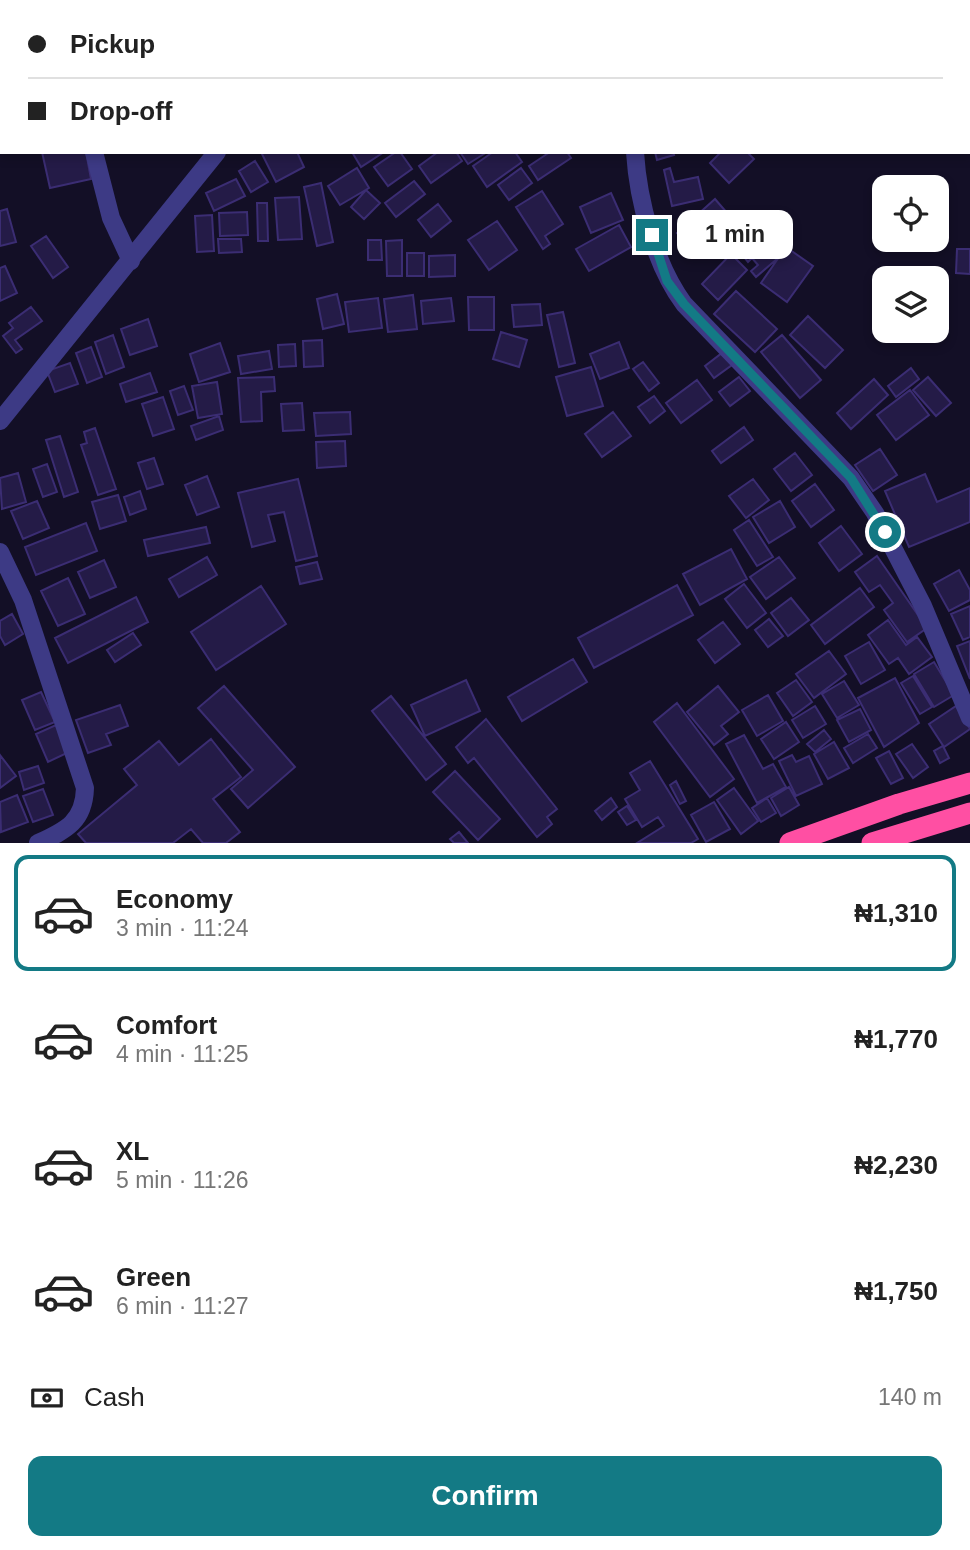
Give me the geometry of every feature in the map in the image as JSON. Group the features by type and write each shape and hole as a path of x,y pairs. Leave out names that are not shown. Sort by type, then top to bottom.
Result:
{"highway":[{"path":"790,843 899,804 970,783"},
{"path":"872,843 912,837 970,813"}],"street":[{"path":"95,154 111,218 131,261"},
{"path":"0,421 215,154"},
{"path":"635,154 655,250 667,281 684,304 851,478 875,513 923,606 970,718"},
{"path":"0,551 23,600 85,788 84,808 72,824 38,843"}],"building":[{"path":"42,154 86,154 91,179 50,188"},
{"path":"262,154 298,154 304,167 276,182"},
{"path":"353,154 381,154 361,167"},
{"path":"393,154 401,154 412,169 388,186 374,167"},
{"path":"435,154 457,154 462,161 431,183 419,166"},
{"path":"461,154 484,154 468,164"},
{"path":"490,154 516,154 522,162 487,187 473,166"},
{"path":"547,154 568,154 571,158 538,180 529,166"},
{"path":"656,154 674,155 657,160"},
{"path":"719,154 749,154 754,159 729,183 710,163"},
{"path":"255,161 268,182 251,192 239,171"},
{"path":"357,168 369,188 340,205 328,186"},
{"path":"521,168 532,183 509,200 498,185"},
{"path":"670,168 674,182 698,177 703,199 672,206 664,170"},
{"path":"236,179 245,196 214,211 206,193"},
{"path":"414,181 425,194 396,217 385,203"},
{"path":"321,183 333,242 317,246 304,187"},
{"path":"366,190 380,203 364,219 351,207"},
{"path":"542,191 563,224 545,236 550,244 543,249 516,207"},
{"path":"611,193 623,220 591,233 580,207"},
{"path":"299,197 302,239 278,240 275,198"},
{"path":"715,199 734,221 697,254 677,233"},
{"path":"257,203 267,203 268,241 258,241"},
{"path":"438,204 451,221 431,237 418,220"},
{"path":"7,209 16,242 0,246 0,211"},
{"path":"247,212 248,235 220,236 219,213"},
{"path":"212,215 214,251 197,252 195,216"},
{"path":"497,221 517,250 489,270 468,240"},
{"path":"619,225 631,247 589,271 576,249"},
{"path":"764,226 782,247 774,254 778,258 756,277 751,271 758,265 752,258 748,262 737,248"},
{"path":"46,236 68,267 53,278 31,246"},
{"path":"218,239 241,239 242,252 219,253"},
{"path":"368,240 381,240 382,260 368,260"},
{"path":"402,240 402,276 387,276 386,241"},
{"path":"786,247 813,266 787,302 761,283"},
{"path":"957,249 970,249 970,274 956,273"},
{"path":"407,253 424,253 424,276 407,276"},
{"path":"731,254 747,270 718,300 702,284"},
{"path":"455,255 455,276 429,277 429,256"},
{"path":"5,266 17,293 0,301 0,268"},
{"path":"736,291 777,329 755,352 714,314"},
{"path":"337,294 344,324 323,329 317,299"},
{"path":"413,295 417,329 388,332 384,299"},
{"path":"468,297 494,297 494,330 469,330"},
{"path":"378,298 382,328 349,332 345,302"},
{"path":"451,298 454,321 423,324 421,301"},
{"path":"540,304 542,325 514,327 512,305"},
{"path":"31,307 42,321 15,340 22,349 16,353 3,336 13,328 9,323"},
{"path":"563,312 575,363 559,367 547,315"},
{"path":"808,316 843,350 825,368 790,335"},
{"path":"148,319 157,346 130,355 121,329"},
{"path":"501,332 527,340 519,367 493,359"},
{"path":"113,335 124,367 106,374 95,342"},
{"path":"782,335 821,380 800,398 761,352"},
{"path":"322,340 323,366 304,367 303,341"},
{"path":"619,342 629,368 600,379 590,354"},
{"path":"220,343 230,372 199,382 190,354"},
{"path":"295,344 296,366 279,367 278,345"},
{"path":"91,347 102,377 87,383 76,353"},
{"path":"269,351 272,369 241,374 238,356"},
{"path":"722,353 732,365 714,378 705,366"},
{"path":"643,362 659,383 649,391 633,369"},
{"path":"70,363 78,384 55,392 47,371"},
{"path":"591,367 603,406 567,416 556,377"},
{"path":"911,368 919,379 896,397 888,386"},
{"path":"150,373 157,392 126,402 120,384"},
{"path":"274,377 275,391 261,392 262,421 241,422 238,378"},
{"path":"739,377 750,391 730,406 719,392"},
{"path":"928,377 951,403 936,416 913,390"},
{"path":"874,379 888,395 851,429 837,413"},
{"path":"697,380 712,400 681,423 666,403"},
{"path":"217,382 222,414 198,418 192,386"},
{"path":"184,386 193,410 178,415 170,391"},
{"path":"910,390 929,415 896,440 877,415"},
{"path":"654,396 665,411 650,423 638,407"},
{"path":"163,397 174,429 153,436 142,404"},
{"path":"302,403 304,430 283,431 281,404"},
{"path":"350,412 351,434 316,436 314,413"},
{"path":"613,412 631,436 602,457 585,434"},
{"path":"219,416 223,430 196,440 191,426"},
{"path":"744,427 753,440 721,463 712,451"},
{"path":"95,428 116,489 98,495 81,445 87,443 84,432"},
{"path":"60,436 78,492 64,497 46,440"},
{"path":"345,441 346,466 317,468 316,442"},
{"path":"880,449 897,475 873,491 855,465"},
{"path":"795,453 812,475 791,491 774,469"},
{"path":"154,458 163,484 147,489 138,463"},
{"path":"47,464 57,492 43,497 33,469"},
{"path":"18,473 26,502 2,509 0,478"},
{"path":"925,474 937,502 970,488 970,522 909,547 885,491"},
{"path":"207,476 219,507 197,515 185,485"},
{"path":"298,479 317,556 296,561 284,512 268,515 275,541 252,547 238,493"},
{"path":"753,479 769,500 746,518 729,496"},
{"path":"815,484 834,510 811,527 792,501"},
{"path":"140,491 146,509 130,515 124,497"},
{"path":"118,495 126,521 100,529 92,502"},
{"path":"37,501 49,528 23,539 11,511"},
{"path":"780,501 795,527 769,543 753,517"},
{"path":"749,520 773,557 757,566 734,530"},
{"path":"86,523 97,551 36,575 25,547"},
{"path":"841,526 862,554 839,571 819,543"},
{"path":"206,527 210,543 148,556 144,540"},
{"path":"731,549 747,579 700,605 683,574"},
{"path":"877,556 927,628 907,642 884,610 893,603 880,585 869,592 855,572"},
{"path":"207,557 217,575 179,597 169,579"},
{"path":"779,557 795,578 766,599 750,577"},
{"path":"104,560 116,587 90,598 78,572"},
{"path":"317,562 322,579 300,584 296,567"},
{"path":"959,570 970,590 970,600 949,611 934,584"},
{"path":"68,578 85,614 58,626 41,591"},
{"path":"744,584 766,613 747,628 725,599"},
{"path":"677,585 693,615 594,668 578,638"},
{"path":"261,586 286,624 216,670 191,632"},
{"path":"860,588 874,607 825,644 811,625"},
{"path":"136,597 148,622 68,663 55,638"},
{"path":"791,598 809,620 788,636 771,613"},
{"path":"970,606 970,637 963,640 951,614"},
{"path":"12,614 23,634 5,645 0,636 0,621"},
{"path":"769,619 783,636 768,647 755,630"},
{"path":"888,620 906,645 917,637 932,657 909,674 898,658 889,664 868,635"},
{"path":"723,622 740,644 715,663 698,640"},
{"path":"133,633 141,645 115,662 107,650"},
{"path":"970,641 970,679 957,646"},
{"path":"869,642 885,670 861,684 845,656"},
{"path":"829,651 846,674 814,698 796,674"},
{"path":"573,659 587,682 522,721 508,697"},
{"path":"934,662 954,695 934,707 914,674"},
{"path":"913,676 932,707 920,714 901,683"},
{"path":"895,678 919,723 884,747 858,698"},
{"path":"466,680 480,711 425,736 411,705"},
{"path":"796,680 812,702 793,716 777,693"},
{"path":"844,681 859,705 837,718 822,694"},
{"path":"224,686 295,767 248,808 231,789 253,770 198,708"},
{"path":"718,686 739,712 721,726 728,734 714,745 687,712"},
{"path":"41,692 55,722 35,730 22,700"},
{"path":"768,695 783,721 757,736 742,710"},
{"path":"391,696 446,764 426,780 372,711"},
{"path":"677,703 734,779 710,797 654,722"},
{"path":"120,705 128,726 106,734 111,745 88,753 76,720"},
{"path":"815,706 826,724 803,738 792,720"},
{"path":"956,706 970,729 944,747 929,724"},
{"path":"860,709 871,730 849,742 837,720"},
{"path":"486,719 557,809 547,817 552,824 537,837 474,758 468,763 456,747"},
{"path":"786,722 799,742 774,759 761,739"},
{"path":"56,725 69,752 48,762 36,734"},
{"path":"824,730 831,739 815,752 807,744"},
{"path":"868,734 877,748 853,763 844,748"},
{"path":"744,735 763,769 773,764 786,787 757,803 726,744"},
{"path":"211,739 241,777 213,799 240,832 226,843 203,843 191,829 173,843 86,843 78,834 137,785 124,769 159,741 179,765"},
{"path":"834,742 849,768 828,779 814,754"},
{"path":"912,744 928,767 913,778 896,754"},
{"path":"943,746 949,758 940,763 934,751"},
{"path":"889,751 903,778 891,784 876,758"},
{"path":"0,755 16,776 0,788"},
{"path":"792,755 796,762 809,756 822,784 796,796 779,761"},
{"path":"650,761 698,839 691,843 637,843 664,826 658,817 642,827 625,799 640,790 630,773"},
{"path":"38,766 44,783 24,790 19,772"},
{"path":"455,771 500,819 478,840 433,792"},
{"path":"676,781 686,801 680,804 670,785"},
{"path":"789,787 799,805 781,816 771,798"},
{"path":"734,788 758,821 741,834 717,800"},
{"path":"43,789 53,815 33,822 23,796"},
{"path":"17,795 28,822 1,832 0,802"},
{"path":"611,798 617,807 602,820 595,811"},
{"path":"767,798 776,813 761,822 752,808"},
{"path":"714,802 730,829 706,842 691,815"},
{"path":"627,806 636,820 627,825 618,812"},
{"path":"459,832 468,843 454,843 450,839"}],"route":[{"path":"652,235 667,281 684,304 851,478 885,532"}]}
